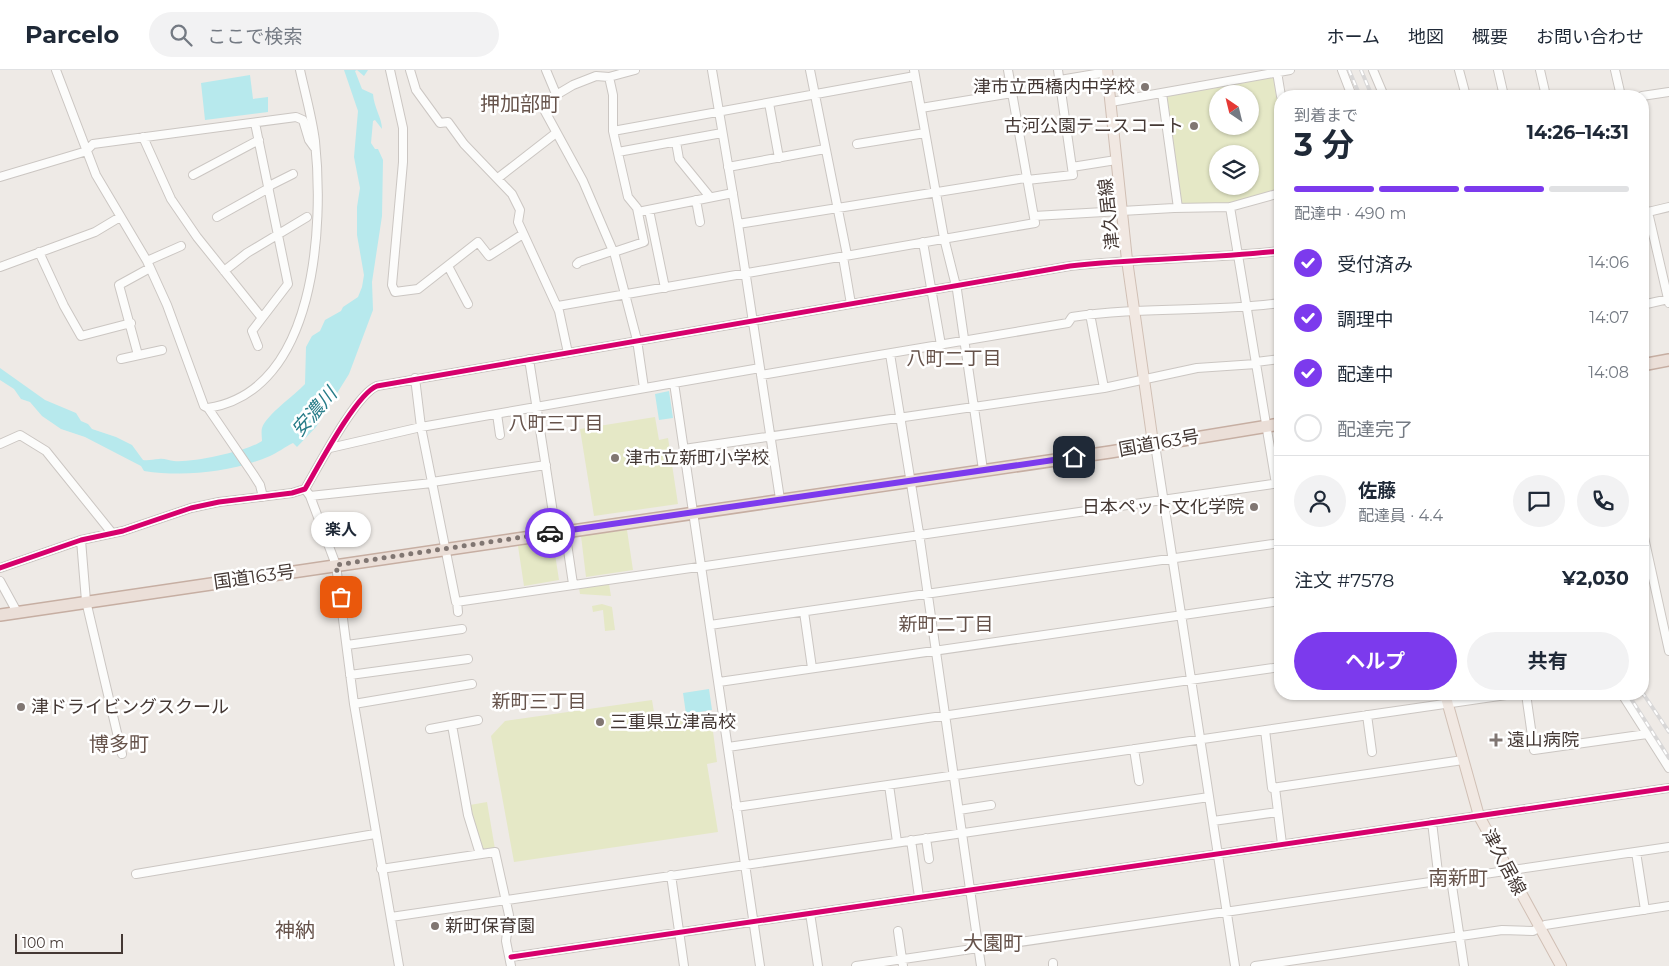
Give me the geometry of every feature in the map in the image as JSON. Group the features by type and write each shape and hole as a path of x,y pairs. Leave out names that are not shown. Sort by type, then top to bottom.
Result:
{"highway":[{"path":"1649,364 1669,360"},
{"name":"国道163号","path":"0,615 561,531 1110,452 1153,443 1274,425"}],"main road":[{"name":"津久居線","path":"1107,71 1127,260 1153,443"},
{"name":"津久居線","path":"1447,700 1462,760 1480,816 1561,966"}],"street":[{"path":"56,70 96,175 149,265 175,324 204,406 208,408 253,474 263,497"},
{"path":"208,408 236,400 262,381 278,363 296,327 309,293 315,254 315,149 300,70"},
{"path":"390,70 403,128 403,162 392,285 395,292 418,289 478,242 489,256 523,234"},
{"path":"410,70 416,90 440,123 448,122 464,144 498,178 516,202 520,210 518,222 558,306 568,353"},
{"path":"546,70 556,94"},
{"path":"635,70 609,77 596,76 556,94 541,104 583,181 614,251 637,340 644,388"},
{"path":"712,70 746,274 780,499"},
{"path":"810,70 837,207 851,304"},
{"path":"558,306 1035,223 1008,70"},
{"path":"738,224 1025,178 1027,180 1073,175 1058,70"},
{"path":"1111,102 1290,70"},
{"path":"1342,70 1350,90"},
{"path":"1373,70 1381,90"},
{"path":"1459,70 1464,90"},
{"path":"1498,70 1503,90"},
{"path":"1540,70 1545,90"},
{"path":"1615,70 1620,90"},
{"path":"1060,80 1107,71"},
{"path":"1277,72 1280,90"},
{"path":"613,131 814,95 914,73 964,341 983,470"},
{"path":"577,264 644,242 638,212 628,197 613,131 613,96 609,77"},
{"path":"920,108 1012,92"},
{"path":"1649,95 1669,92"},
{"path":"1162,93 1178,208"},
{"path":"769,103 779,158"},
{"path":"0,177 87,150 93,144 296,117 303,120 309,140 315,149"},
{"path":"255,123 288,284 252,332 258,346"},
{"path":"498,178 556,133"},
{"path":"618,152 722,133"},
{"path":"857,144 925,133"},
{"path":"143,138 171,199 196,237 262,318"},
{"path":"193,174 259,140"},
{"path":"676,142 679,159 710,197"},
{"path":"728,167 825,149"},
{"path":"1072,167 1116,160"},
{"path":"217,218 293,174"},
{"path":"638,212 733,193"},
{"path":"1034,216 1123,210 1230,207 1274,195"},
{"path":"696,200 700,222"},
{"path":"1230,207 1240,256 1266,426 1274,465"},
{"path":"1649,209 1669,207"},
{"path":"649,210 665,288"},
{"path":"0,267 95,232 120,217"},
{"path":"224,271 247,253 307,218"},
{"path":"1649,224 1669,300 1649,304"},
{"path":"923,242 941,345"},
{"path":"138,355 119,285 181,246"},
{"path":"39,252 60,298 82,336 131,324"},
{"path":"399,966 354,704 336,565 308,493 330,448 347,420 372,388 415,378 529,358 568,353 1070,266 1127,260 1240,256 1274,252"},
{"path":"448,266 468,304"},
{"path":"330,448 421,427 644,388 890,354 1068,323 1072,317 1090,314 1134,310 1247,308 1274,304"},
{"path":"1090,314 1104,388"},
{"path":"122,359 162,350"},
{"path":"890,354 902,417 981,966"},
{"path":"529,358 546,466 573,584"},
{"path":"684,449 1104,388 1197,368 1274,360"},
{"path":"415,378 421,427 458,612"},
{"path":"674,383 760,966"},
{"path":"496,414 500,435"},
{"path":"0,444 20,435 46,451 112,534"},
{"path":"1153,443 1235,966"},
{"path":"0,568 80,540 112,534 191,508 218,502 432,482 546,466"},
{"path":"457,601 1274,485"},
{"path":"80,540 86,601 122,754"},
{"path":"710,625 1274,544"},
{"path":"1649,575 1669,652"},
{"path":"0,581 17,612"},
{"path":"718,682 1274,602"},
{"path":"804,612 812,668"},
{"path":"347,645 462,629"},
{"path":"350,675 468,659"},
{"path":"728,747 945,714 1274,668"},
{"path":"354,704 472,684"},
{"path":"736,806 1367,715 1438,700"},
{"path":"1527,700 1534,750 1647,734"},
{"path":"1626,700 1669,768"},
{"path":"1367,715 1372,752"},
{"path":"430,729 478,720"},
{"path":"452,725 468,815 480,854"},
{"path":"1265,730 1272,788 1275,788 1282,844"},
{"path":"1134,749 1139,781"},
{"path":"1275,788 1462,760"},
{"path":"888,785 897,842"},
{"path":"511,956 1669,788"},
{"path":"391,917 1209,797"},
{"path":"959,810 991,805"},
{"path":"1213,821 1278,812"},
{"path":"1432,822 1439,881"},
{"path":"136,874 375,834"},
{"path":"926,838 929,859"},
{"path":"911,840 919,897"},
{"path":"856,966 903,963 979,948 1669,847"},
{"path":"381,869 495,852 504,901 509,915 506,941 511,956 511,966"},
{"path":"1636,852 1645,910"},
{"path":"670,875 684,966"},
{"path":"1451,879 1464,966"},
{"path":"1255,966 1502,930 1533,931 1540,927 1669,906"},
{"path":"810,913 818,966"},
{"path":"898,931 903,963"}],"green space":[{"path":"1272,77 1276,90 1274,90 1274,192 1230,203 1184,204 1181,202 1167,98 1169,95 1209,88 1209,135 1259,135 1259,85 1226,85"},
{"path":"655,417 659,440 668,438 678,504 594,516 580,429"},
{"path":"627,530 633,570 586,577 581,536"},
{"path":"553,541 559,580 524,586 518,546"},
{"path":"609,584 611,596 580,594 579,588"},
{"path":"602,604 612,607 615,630 605,631 603,610 593,612 592,606"},
{"path":"652,700 656,724 711,716 717,762 707,764 718,832 514,862 491,736 505,721"},
{"path":"487,802 495,849 486,850 482,848 470,805"}],"water":[{"name":"安濃川","path":"344,70 357,70 355,71 362,89 373,94 382,125 382,129 375,120 373,121 371,143 375,149 378,149 383,160 382,216 372,282 373,310 349,374 316,427 297,447 293,443 255,462 223,470 175,474 144,471 141,466 85,437 61,429 42,416 30,402 21,399 14,389 0,380 0,368 45,400 76,413 81,421 88,424 92,429 132,445 143,460 182,461 206,458 245,449 262,441 262,430 269,417 305,384 306,347 312,336 320,331 325,320 341,311 343,307 358,297 362,287 364,275 357,235 357,207 360,188 354,157 358,111"},
{"path":"357,70 368,70 364,76"},
{"path":"250,75 253,99 268,97 268,112 205,120 201,83"},
{"path":"669,391 673,418 659,420 655,394"},
{"path":"709,689 712,710 686,714 683,693"}],"railway":[{"path":"1349,70 1357,90"},
{"path":"1361,70 1369,90"},
{"path":"1632,700 1669,758"},
{"path":"1647,700 1669,732"}],"cycle path":[{"path":"0,568 81,540 123,531 191,508 219,502 292,493 305,489 348,416 368,392 377,386 1070,266 1274,252"},
{"path":"511,957 1669,788"}],"way so far":[{"path":"341,597 336,565 550,533"}],"place":[{"name":"津市立西橋内中学校","path":"1145,87"},
{"name":"古河公園テニスコート","path":"1194,126"},
{"name":"津市立新町小学校","path":"615,458"},
{"name":"日本ペット文化学院","path":"1254,507"},
{"name":"楽人","path":"341,597"},
{"name":"津ドライビングスクール","path":"21,707"},
{"name":"三重県立津高校","path":"600,722"},
{"name":"遠山病院","path":"1496,740"},
{"name":"新町保育園","path":"435,926"}],"district":[{"name":"押加部町","path":"520,104"},
{"name":"八町二丁目","path":"954,358"},
{"name":"八町三丁目","path":"556,423"},
{"name":"新町二丁目","path":"946,624"},
{"name":"新町三丁目","path":"539,701"},
{"name":"博多町","path":"119,744"},
{"name":"南新町","path":"1458,878"},
{"name":"神納","path":"295,930"},
{"name":"大園町","path":"993,943"}],"route":[{"path":"550,533 1074,457"}]}
